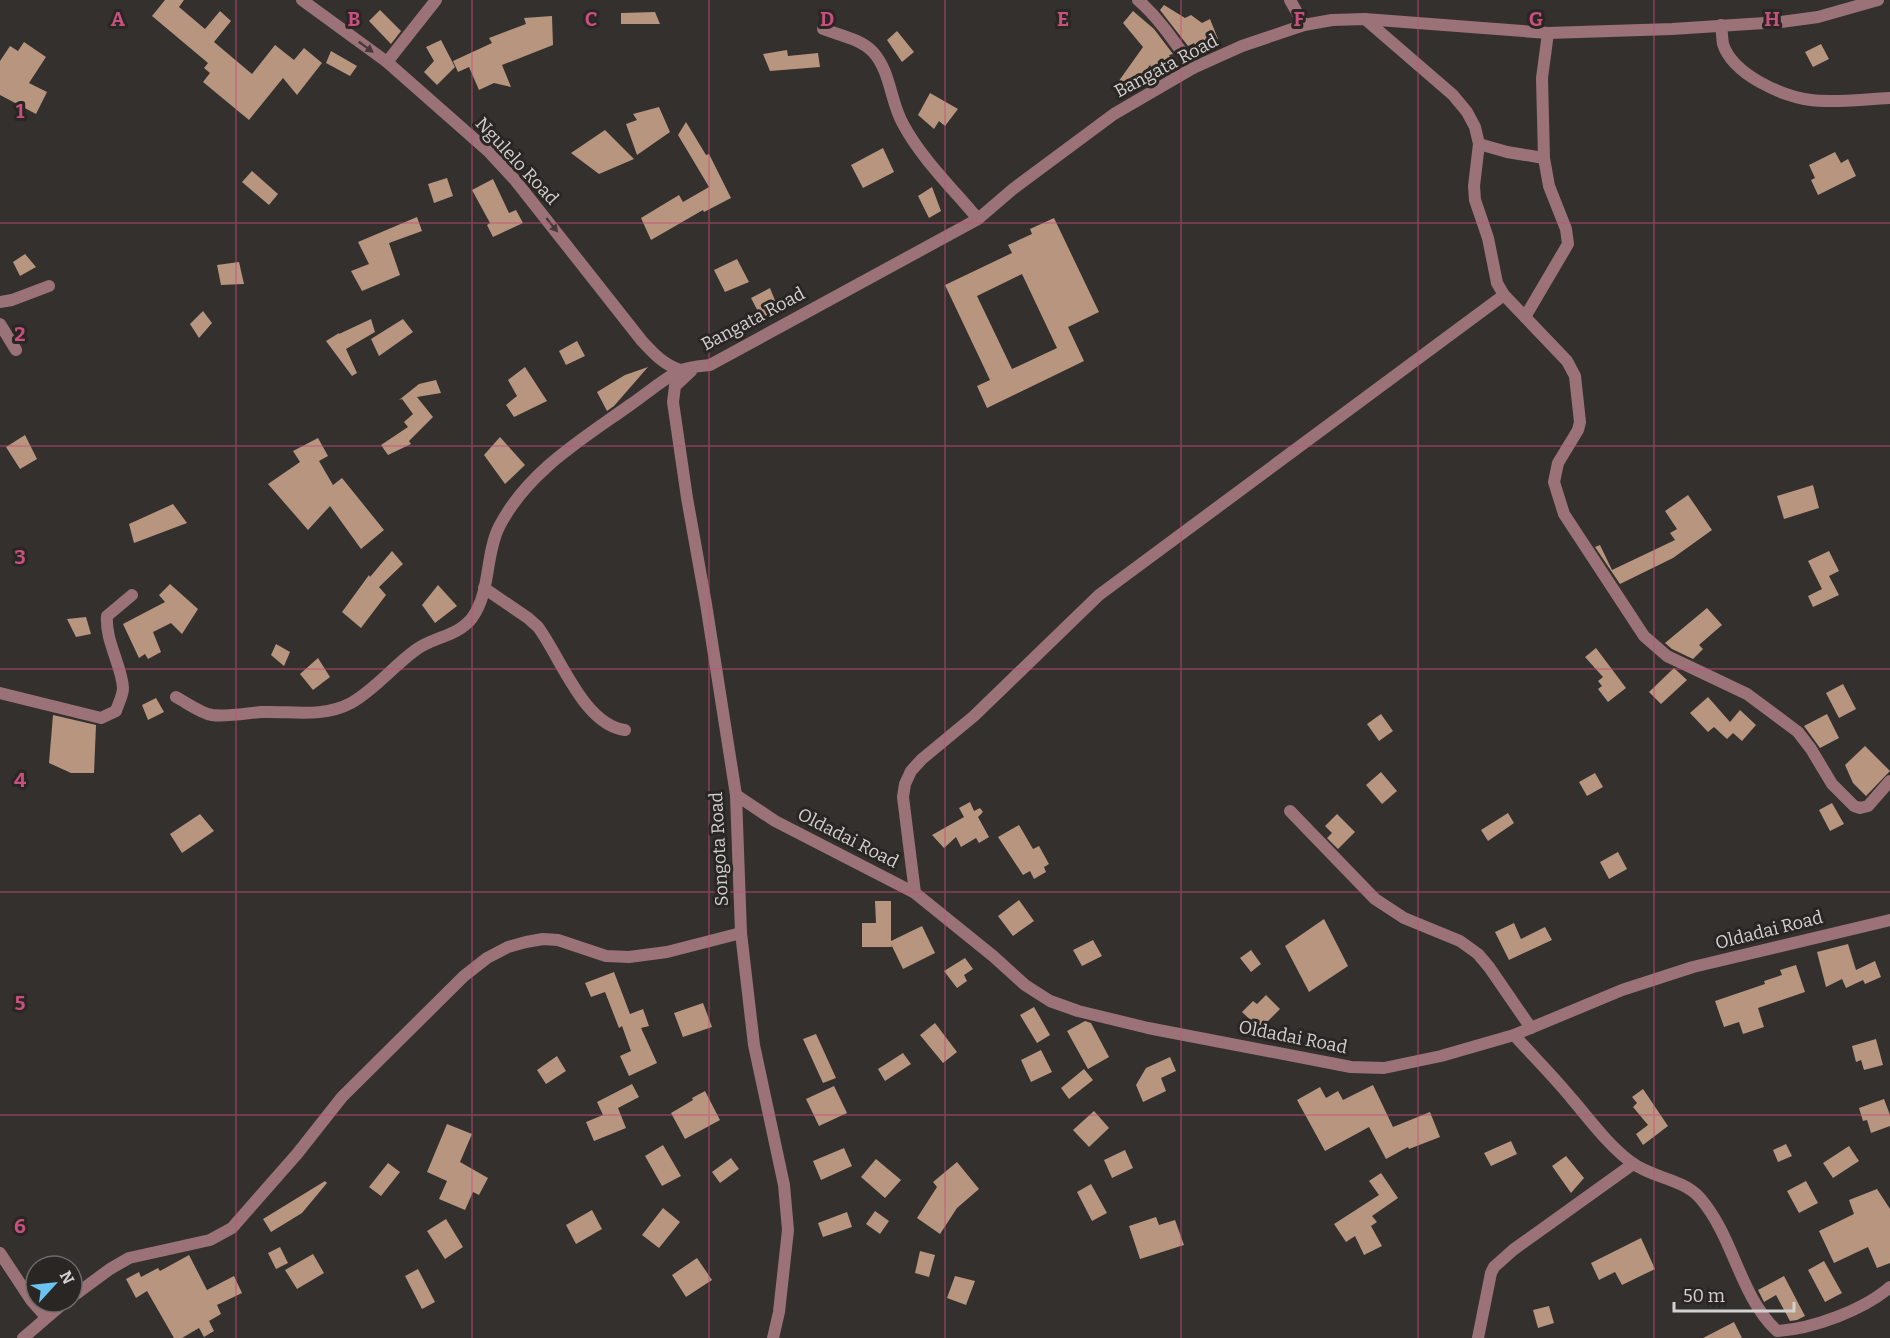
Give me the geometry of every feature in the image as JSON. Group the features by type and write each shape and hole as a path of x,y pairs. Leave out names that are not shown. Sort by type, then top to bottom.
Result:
{"street":[{"name":"Ngulelo Road","path":"302,0 387,62 488,151 515,180 642,341 658,359 680,370"},
{"path":"387,62 436,0"},
{"path":"1138,0 1167,32 1193,68"},
{"path":"1290,0 1304,25"},
{"name":"Bangata Road","path":"680,370 710,365 978,219 1013,189 1114,114 1193,68 1242,46 1304,25 1332,20 1365,19 1548,33 1782,22 1818,17 1878,0"},
{"path":"1365,19 1453,95 1467,112 1475,127 1479,144 1474,186 1475,200 1488,238 1497,283 1503,295 1567,361 1572,368 1576,382 1580,422 1578,430 1558,463 1554,482 1558,498 1564,514 1644,636 1667,656 1747,694 1798,732 1832,784 1854,806 1860,808 1868,806 1890,781"},
{"path":"1721,25 1724,45 1731,57 1759,82 1781,92 1808,100 1821,101 1890,98"},
{"path":"823,29 866,45 874,53 886,74 897,112 910,136 978,219"},
{"path":"1525,317 1568,244 1566,229 1549,186 1544,158 1542,78 1548,33"},
{"path":"1479,144 1507,152 1544,158"},
{"path":"0,302 12,300 49,286"},
{"path":"915,893 903,797 905,784 911,771 922,759 974,716 1099,595 1503,295"},
{"path":"0,324 16,350"},
{"name":"Songota Road","path":"696,367 675,386 673,402 736,795 741,933 754,1045 784,1185 788,1230 779,1312 773,1338"},
{"path":"176,697 212,715 283,711 310,714 333,710 362,697 410,654 424,644 462,627 471,618 484,588 490,552 498,530 510,507 533,480 553,461 680,370"},
{"path":"484,588 538,627 586,704 609,726 625,730"},
{"path":"0,693 101,718 116,711 123,691 122,677 113,657 106,621 110,613 132,595"},
{"name":"Oldadai Road","path":"736,795 775,821 915,893 1025,985 1050,1001 1078,1011 1136,1025 1352,1067 1384,1068 1441,1056 1514,1035 1622,990 1694,967 1890,920"},
{"path":"1290,811 1375,899 1404,918 1460,941 1478,954 1490,967 1531,1028"},
{"path":"84,1288 129,1258 210,1239 232,1228 297,1154 342,1097 464,976 487,958 508,947 543,939 558,940 606,956 629,957 667,952 741,933"},
{"path":"1514,1035 1597,1130 1633,1164 1687,1187 1697,1195 1712,1215 1760,1312 1781,1334 1861,1306 1890,1287"},
{"path":"1478,1338 1494,1267 1513,1250 1633,1164"},
{"path":"0,1253 31,1300 46,1317"},
{"path":"23,1338 50,1314"}],"building":[{"path":"165,0 184,0 179,7 205,29 220,11 231,21 214,42 252,74 275,45 294,60 304,48 322,63 297,95 283,78 249,120 203,82 210,73 204,68 208,63 152,16"},
{"path":"1164,5 1185,18 1191,15 1202,23 1210,19 1218,39 1198,50 1194,43 1188,46 1160,10"},
{"path":"380,10 401,31 391,44 369,21"},
{"path":"1133,11 1154,29 1173,54 1169,55 1173,61 1160,78 1150,65 1127,96 1116,85 1143,47 1123,23"},
{"path":"655,12 660,24 621,24 621,13"},
{"path":"552,16 553,45 502,65 511,87 494,83 479,90 469,67 458,72 453,61 492,43 489,38 526,24 524,18"},
{"path":"897,31 914,52 902,62 887,40"},
{"path":"441,40 455,67 437,85 424,72 434,61 426,47"},
{"path":"24,42 46,57 29,83 47,92 36,114 0,95 0,61 10,46 18,51"},
{"path":"1821,44 1829,59 1813,67 1805,52"},
{"path":"787,50 788,56 818,53 820,67 770,71 763,54"},
{"path":"331,51 357,66 350,76 326,63"},
{"path":"930,93 958,109 945,126 939,121 934,129 918,115"},
{"path":"659,107 670,132 637,155 626,124 637,120 633,114"},
{"path":"686,122 706,155 709,154 731,198 704,212 703,210 651,240 641,218 679,195 683,202 709,187 678,135"},
{"path":"605,130 634,159 599,174 571,153"},
{"path":"883,148 894,172 863,188 851,165"},
{"path":"1835,152 1841,163 1848,159 1856,176 1818,195 1811,180 1815,178 1809,165"},
{"path":"252,171 278,194 269,205 242,182"},
{"path":"447,178 453,196 434,203 428,184"},
{"path":"493,179 509,213 516,210 523,223 493,237 487,225 490,223 472,190"},
{"path":"932,187 941,211 929,218 918,196"},
{"path":"417,217 422,231 389,243 400,275 362,291 351,271 369,264 358,242"},
{"path":"1054,218 1099,312 1068,327 1084,361 987,408 977,386 990,380 945,285 1012,253 1008,245 1032,234 1030,229","holes":["1022,274 1057,348 1012,369 977,296"]},
{"path":"25,254 36,267 20,276 13,262"},
{"path":"737,259 749,282 725,292 714,270"},
{"path":"239,262 244,284 221,285 217,265"},
{"path":"770,288 778,308 762,319 751,298"},
{"path":"203,311 212,323 199,338 190,324"},
{"path":"371,319 375,332 346,349 357,373 352,376 326,341"},
{"path":"403,319 413,332 379,356 371,339"},
{"path":"577,341 585,356 566,365 559,351"},
{"path":"525,367 547,401 514,417 506,405 517,396 508,380"},
{"path":"648,367 607,411 597,392 625,375"},
{"path":"436,380 441,393 417,397 433,417 409,441 411,444 388,455 381,445 408,427 404,422 413,414 402,399 399,400 419,384"},
{"path":"25,435 37,459 20,469 6,447"},
{"path":"500,437 525,465 505,484 484,455"},
{"path":"318,438 328,456 319,461 333,485 342,478 384,530 361,549 330,506 308,530 268,484 300,462 293,451"},
{"path":"1813,485 1819,508 1784,519 1777,496"},
{"path":"1688,495 1712,530 1673,558 1620,584 1595,547 1600,545 1612,570 1675,540 1670,533 1677,529 1665,511"},
{"path":"173,504 187,523 134,543 129,524"},
{"path":"392,551 403,564 379,587 386,595 361,628 342,612 369,575 370,577"},
{"path":"1829,551 1839,571 1829,576 1839,595 1813,607 1808,596 1822,589 1808,561"},
{"path":"170,584 198,609 182,634 171,623 153,632 161,652 148,659 145,654 139,658 123,624 165,602 159,595"},
{"path":"438,585 457,606 435,623 422,605"},
{"path":"1707,608 1722,625 1699,645 1703,649 1693,659 1665,643"},
{"path":"86,617 91,634 76,637 67,619"},
{"path":"276,644 290,652 284,666 271,655"},
{"path":"1596,648 1626,688 1608,702 1598,689 1602,686 1598,681 1603,677 1585,657"},
{"path":"318,658 330,677 313,690 300,674"},
{"path":"1674,668 1687,680 1661,704 1649,692"},
{"path":"1843,684 1856,709 1839,718 1826,693"},
{"path":"1708,697 1730,722 1740,710 1756,725 1742,741 1733,733 1727,739 1714,727 1708,732 1690,713"},
{"path":"156,698 164,712 148,720 142,705"},
{"path":"1381,714 1393,731 1379,741 1367,724"},
{"path":"1827,714 1839,738 1820,748 1804,726"},
{"path":"53,715 96,725 94,773 71,773 49,763"},
{"path":"1865,746 1890,771 1866,796 1853,783 1845,765"},
{"path":"1381,772 1397,791 1382,804 1366,785"},
{"path":"1595,773 1603,787 1587,796 1579,782"},
{"path":"970,802 974,811 980,808 983,812 978,817 989,837 979,843 976,838 961,847 956,837 944,848 932,835 964,817 959,808"},
{"path":"1832,803 1844,824 1830,831 1819,810"},
{"path":"1508,813 1514,823 1488,841 1481,830"},
{"path":"200,814 214,831 182,853 170,834"},
{"path":"1337,814 1355,832 1338,849 1327,838 1332,833 1325,826"},
{"path":"1019,825 1033,849 1039,846 1049,864 1044,867 1046,872 1034,879 1030,871 1023,875 998,837"},
{"path":"1618,852 1627,869 1609,879 1600,862"},
{"path":"1019,900 1034,921 1013,936 998,916"},
{"path":"875,901 891,901 891,941 922,926 935,953 903,969 891,944 892,947 862,947 862,923 876,923"},
{"path":"1324,919 1348,966 1309,992 1285,946"},
{"path":"1514,923 1521,939 1545,927 1552,940 1509,960 1495,932"},
{"path":"1093,940 1102,956 1082,966 1073,950"},
{"path":"1848,944 1856,970 1875,961 1881,977 1865,984 1863,980 1846,988 1842,979 1826,987 1817,952"},
{"path":"1251,950 1261,964 1251,972 1240,958"},
{"path":"965,958 973,969 964,975 967,981 957,988 944,971"},
{"path":"1796,965 1805,992 1758,1008 1764,1027 1743,1034 1739,1022 1724,1027 1715,1001 1765,984 1764,981 1782,975 1780,970"},
{"path":"614,972 630,1014 643,1009 649,1026 641,1028 657,1063 629,1076 620,1056 631,1051 622,1026 619,1028 605,992 591,997 585,983"},
{"path":"1266,995 1280,1009 1260,1029 1242,1012 1253,1001 1257,1004"},
{"path":"703,1003 712,1027 683,1037 674,1013"},
{"path":"1034,1007 1050,1035 1037,1043 1020,1015"},
{"path":"1085,1021 1091,1023 1109,1057 1088,1069 1067,1031"},
{"path":"935,1023 957,1052 943,1063 920,1035"},
{"path":"816,1034 836,1078 823,1083 803,1039"},
{"path":"1876,1039 1883,1065 1864,1070 1861,1060 1856,1062 1852,1046"},
{"path":"1041,1050 1052,1072 1031,1082 1021,1060"},
{"path":"903,1053 911,1064 885,1081 878,1069"},
{"path":"557,1056 566,1071 546,1084 537,1070"},
{"path":"1170,1057 1176,1071 1161,1078 1166,1091 1143,1102 1136,1085 1146,1068"},
{"path":"1084,1069 1093,1080 1069,1099 1061,1088"},
{"path":"632,1084 639,1097 618,1108 626,1128 594,1141 586,1122 603,1115 597,1102"},
{"path":"1373,1085 1393,1127 1430,1112 1440,1137 1409,1149 1408,1147 1386,1159 1369,1127 1325,1151 1297,1100 1320,1087 1326,1098 1338,1091 1343,1100"},
{"path":"834,1086 847,1113 819,1126 806,1099"},
{"path":"1643,1089 1668,1126 1643,1145 1636,1134 1648,1125 1633,1107 1637,1103 1632,1097"},
{"path":"705,1091 720,1120 685,1139 671,1113"},
{"path":"1884,1099 1890,1115 1890,1126 1871,1133 1867,1120 1863,1121 1859,1108"},
{"path":"1094,1111 1109,1128 1089,1147 1073,1130"},
{"path":"447,1124 472,1134 460,1162 488,1178 479,1195 473,1192 465,1210 439,1199 447,1181 427,1172"},
{"path":"1511,1141 1517,1154 1491,1166 1484,1153"},
{"path":"1786,1144 1792,1156 1778,1162 1773,1150"},
{"path":"663,1145 681,1176 662,1186 645,1156"},
{"path":"1849,1146 1859,1161 1833,1178 1823,1163"},
{"path":"844,1148 852,1166 821,1180 813,1161"},
{"path":"1125,1150 1133,1168 1112,1178 1104,1160"},
{"path":"1566,1156 1584,1178 1571,1193 1552,1166"},
{"path":"731,1158 739,1169 720,1183 712,1172"},
{"path":"876,1159 901,1180 885,1198 861,1177"},
{"path":"957,1162 979,1189 957,1208 940,1234 917,1218 937,1187 933,1182"},
{"path":"388,1163 400,1172 381,1196 369,1187"},
{"path":"1381,1173 1398,1198 1372,1216 1377,1222 1371,1226 1382,1246 1364,1255 1355,1236 1346,1242 1334,1224 1379,1195 1369,1181"},
{"path":"325,1181 327,1183 302,1213 271,1232 263,1219"},
{"path":"1806,1181 1818,1203 1799,1213 1787,1191"},
{"path":"1091,1184 1107,1213 1092,1221 1077,1192"},
{"path":"1877,1189 1890,1209 1890,1263 1877,1268 1868,1247 1834,1263 1819,1231 1854,1214 1849,1200"},
{"path":"663,1208 680,1222 659,1248 642,1235"},
{"path":"592,1210 602,1229 576,1244 566,1225"},
{"path":"875,1211 889,1221 880,1234 866,1224"},
{"path":"847,1212 852,1227 823,1237 818,1223"},
{"path":"1156,1217 1159,1225 1175,1220 1184,1245 1140,1259 1129,1226"},
{"path":"446,1219 463,1247 445,1259 427,1231"},
{"path":"1641,1238 1655,1269 1622,1285 1615,1272 1599,1280 1591,1263"},
{"path":"280,1247 288,1263 276,1269 268,1253"},
{"path":"920,1251 935,1255 929,1277 915,1273"},
{"path":"313,1254 324,1273 297,1289 285,1270"},
{"path":"189,1255 207,1290 234,1276 242,1293 217,1305 221,1314 209,1321 214,1331 204,1337 199,1328 182,1338 174,1338 147,1291 136,1298 126,1279 139,1272 141,1277 158,1268 160,1271"},
{"path":"697,1258 712,1280 686,1297 672,1275"},
{"path":"1824,1261 1842,1293 1825,1302 1808,1270"},
{"path":"418,1269 435,1302 422,1309 405,1276"},
{"path":"955,1276 975,1281 966,1305 947,1298"},
{"path":"1784,1276 1805,1316 1797,1320 1790,1321 1776,1295 1764,1302 1758,1290"},
{"path":"1549,1306 1554,1323 1538,1328 1533,1310"},
{"path":"1734,1322 1742,1338 1703,1338"}]}
